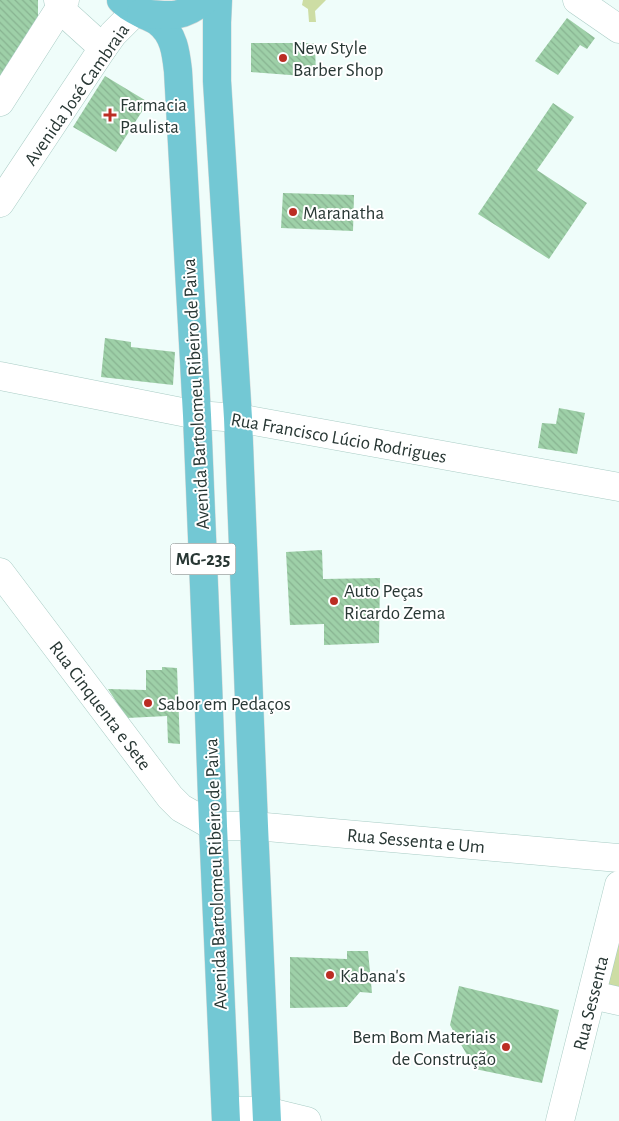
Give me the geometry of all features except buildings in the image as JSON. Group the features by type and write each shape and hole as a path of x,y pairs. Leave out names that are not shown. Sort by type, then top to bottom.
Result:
{"main road":[{"path":"133,8 172,16 189,11 205,0"},
{"name":"MG-235","path":"218,0 217,81 238,418 267,1116"},
{"name":"Avenida Bartolomeu Ribeiro de Paiva","path":"133,8 157,21 169,34 176,51 197,415 226,1116"}],"street":[{"path":"577,0 619,29"},
{"path":"0,102 61,3 102,48"},
{"name":"Avenida José Cambraia","path":"0,203 102,48 133,8"},
{"name":"Rua Francisco Lúcio Rodrigues","path":"0,376 197,415 238,418 619,487"},
{"name":"Rua Cinquenta e Sete","path":"0,572 170,797 181,808 213,826"},
{"name":"Rua Sessenta e Um","path":"213,826 254,826 619,858"},
{"name":"Rua Sessenta","path":"560,1121 619,884"},
{"path":"592,995 619,1001"},
{"path":"226,1116 267,1116 307,1121"}],"green space":[{"path":"303,0 326,0 315,11 316,22 309,22 308,9 302,5"},
{"path":"619,937 619,993 607,990"}],"place":[{"name":"New Style Barber Shop","path":"283,58"},
{"name":"Farmacia Paulista","path":"110,115"},
{"name":"Maranatha","path":"293,212"},
{"name":"Auto Peças Ricardo Zema","path":"334,601"},
{"name":"Sabor em Pedaços","path":"148,703"},
{"name":"Kabana's","path":"330,975"},
{"name":"Bem Bom Materiais de Construção","path":"506,1047"}]}
